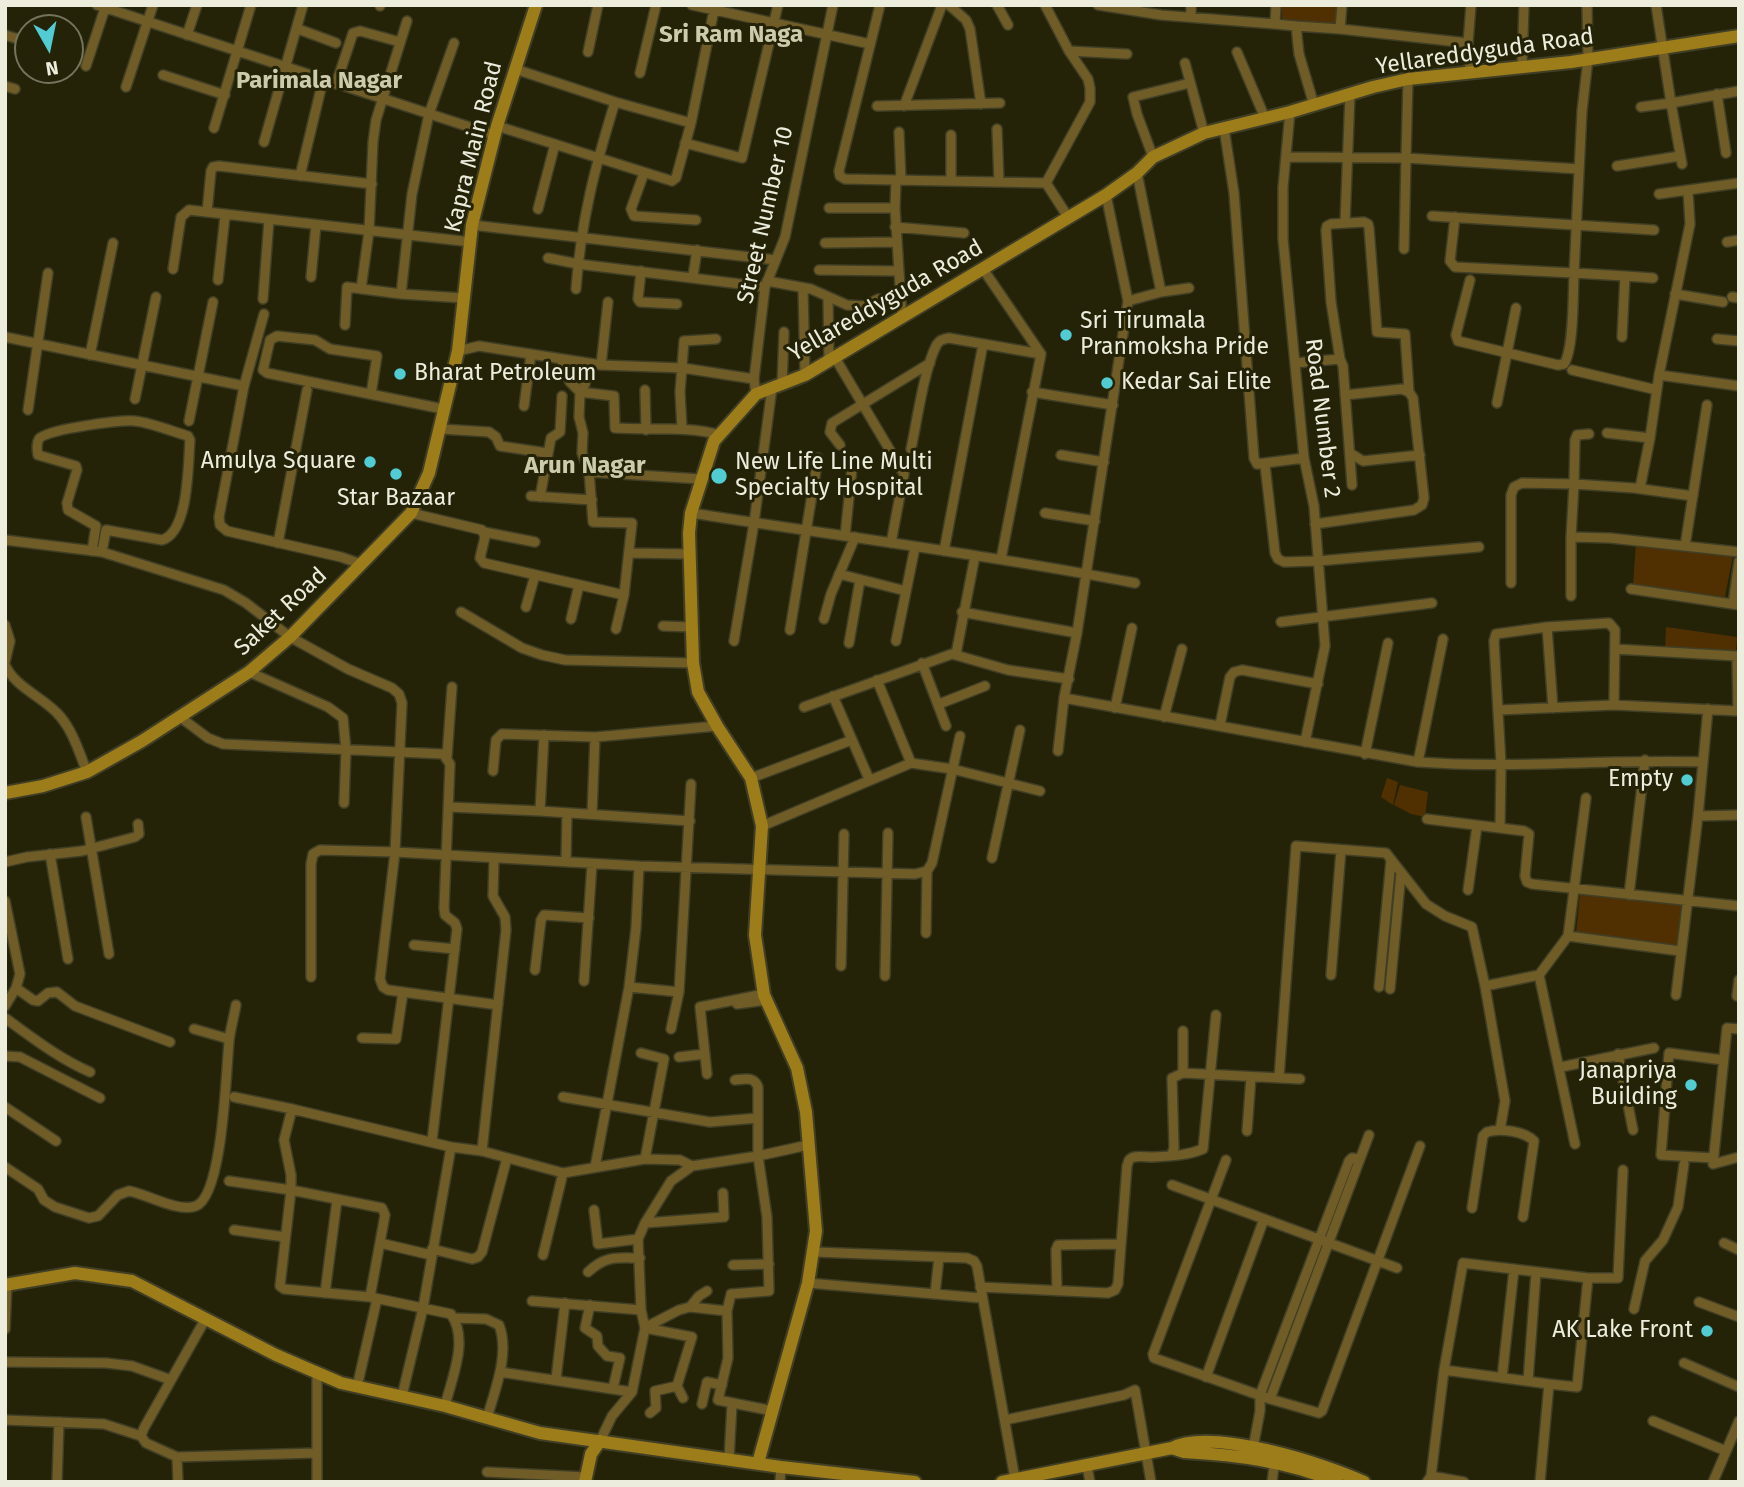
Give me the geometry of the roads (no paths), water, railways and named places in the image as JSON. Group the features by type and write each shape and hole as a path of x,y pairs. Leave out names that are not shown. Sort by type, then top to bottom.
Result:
{"street":[{"path":"126,87 153,5"},
{"path":"187,35 197,5"},
{"path":"214,128 251,5"},
{"path":"264,142 303,5"},
{"name":"Kapra Main Road","path":"458,342 472,225 496,131 536,5"},
{"path":"588,52 598,5"},
{"path":"640,73 656,5"},
{"path":"692,5 870,44"},
{"path":"685,143 742,158 778,5"},
{"name":"Street Number 10","path":"756,394 754,379 766,284 785,237 833,5"},
{"path":"880,5 839,171 840,176 845,179 1046,183"},
{"path":"904,106 942,5"},
{"path":"949,5 966,20 970,29 981,104"},
{"path":"997,5 1008,25"},
{"path":"1045,5 1069,51 1088,79 1090,88 1090,102 1046,183"},
{"path":"1098,5 1191,17 1468,43"},
{"path":"1191,5 1191,17"},
{"path":"1275,24 1276,5"},
{"path":"1340,29 1342,5"},
{"path":"1470,72 1468,43 1471,5"},
{"path":"1522,67 1524,5"},
{"path":"1470,280 1456,338 1458,341 1558,365 1564,364 1570,334 1578,224 1582,111 1588,60 1587,5"},
{"path":"1617,166 1681,160 1656,5"},
{"path":"86,66 101,7 126,10 148,22 429,114 555,144 667,181 676,178 715,8"},
{"path":"361,289 369,231 373,142 382,97 407,21"},
{"path":"1296,26 1299,54 1314,105"},
{"path":"298,29 336,43"},
{"path":"336,84 353,33 360,31 400,42"},
{"name":"Yellareddyguda Road","path":"758,1463 808,1283 815,1252 816,1231 806,1112 797,1068 765,997 755,935 762,826 751,778 706,708 698,692 693,663 688,554 691,513 714,441 756,394 805,375 902,319 1106,195 1153,158 1204,133 1408,79 1588,60 1739,36"},
{"path":"401,294 412,194 429,114 454,43"},
{"path":"1069,51 1126,54"},
{"path":"1237,51 1265,118"},
{"path":"1185,64 1204,133"},
{"path":"515,69 615,102 691,122"},
{"path":"163,75 225,95"},
{"path":"1404,249 1408,79"},
{"path":"300,176 323,80"},
{"path":"1153,158 1133,97 1190,83"},
{"path":"1641,107 1739,91"},
{"path":"1345,223 1350,94"},
{"path":"1717,94 1726,153"},
{"path":"576,289 580,237 598,157 615,102"},
{"path":"877,106 1000,103"},
{"name":"Road Number 2","path":"1290,112 1283,239 1304,458 1315,524 1325,615 1325,646 1305,742"},
{"path":"1224,128 1234,193 1254,458 1257,464 1265,465 1304,458"},
{"path":"997,129 999,182"},
{"path":"899,132 895,227 902,319"},
{"path":"951,135 951,181"},
{"path":"538,209 555,144"},
{"path":"1286,157 1406,158 1579,169"},
{"path":"207,212 213,167 372,184"},
{"path":"644,173 631,209 635,216 696,220"},
{"path":"1137,173 1161,292"},
{"path":"1046,183 1068,217"},
{"path":"1659,194 1739,183"},
{"path":"1640,488 1659,375 1690,224 1688,191"},
{"path":"1058,751 1064,698 1087,573 1128,301 1106,195"},
{"path":"829,208 895,208"},
{"path":"173,269 183,213 189,210 471,242"},
{"path":"218,280 225,216"},
{"path":"1432,216 1654,230"},
{"path":"1455,217 1450,261 1455,267 1653,278"},
{"path":"263,299 269,220"},
{"path":"1315,524 1414,510 1422,505 1424,498 1413,398 1409,392 1405,334 1377,332 1368,224 1364,222 1331,224 1326,230 1331,302 1343,366 1352,485"},
{"path":"311,277 316,225"},
{"path":"472,225 776,260"},
{"path":"895,227 964,233"},
{"path":"1727,242 1739,240"},
{"path":"90,355 113,243"},
{"path":"825,243 896,243"},
{"path":"693,276 697,250"},
{"path":"548,258 578,264 803,288 847,304 864,306 878,299 899,301"},
{"path":"983,269 1041,354 1001,559"},
{"path":"819,270 897,271"},
{"path":"641,271 640,302 677,304"},
{"path":"28,410 48,273"},
{"path":"1622,337 1625,276"},
{"path":"345,325 348,287 463,298"},
{"path":"803,288 805,375"},
{"path":"1128,301 1189,288"},
{"path":"1675,294 1731,299"},
{"path":"828,296 831,358 904,474 891,543"},
{"path":"135,399 156,297"},
{"path":"189,421 213,302"},
{"path":"601,365 608,302"},
{"path":"1497,403 1516,308"},
{"path":"264,314 244,386 219,517 220,526 227,531 361,564"},
{"path":"734,641 784,332"},
{"path":"371,394 377,356 330,349 315,340 277,336 270,340 263,365 263,370 267,373 443,409"},
{"path":"5,337 244,386"},
{"path":"911,449 930,363 936,344 941,340 949,338 1041,354"},
{"path":"682,429 680,392 684,341 716,339"},
{"path":"1717,339 1739,341"},
{"path":"458,342 601,365 682,368 754,379"},
{"path":"458,342 479,346"},
{"name":"Saket Road","path":"5,793 43,786 87,772 142,741 249,672 290,637 411,513 429,473 441,429 458,342"},
{"path":"944,551 983,344"},
{"path":"1096,346 1121,350"},
{"path":"524,406 531,354"},
{"path":"1295,363 1340,359"},
{"path":"561,360 570,382 580,392 614,396 615,428 682,429 721,435"},
{"path":"588,363 585,384 580,392 579,417 583,433 582,453 589,472 593,522 632,523 624,595 616,629"},
{"path":"840,445 830,432 832,424 930,363"},
{"path":"1572,370 1657,390"},
{"path":"1659,375 1739,386"},
{"path":"1345,395 1402,389 1409,392"},
{"path":"278,543 307,390"},
{"path":"645,390 646,430"},
{"path":"1032,392 1114,405"},
{"path":"562,396 560,432 551,438 535,497 592,500"},
{"path":"1685,545 1707,405"},
{"path":"127,421 136,421 188,436 190,439 183,513 169,538 162,540 96,526 68,510 67,503 76,466 38,455 36,447 39,439 45,434 80,426 127,421"},
{"path":"441,429 489,432 496,437 499,446 547,453"},
{"path":"1571,596 1574,440 1577,435 1589,433"},
{"path":"1607,433 1650,438"},
{"path":"1350,453 1363,461 1419,455"},
{"path":"1061,455 1104,462"},
{"path":"790,631 818,458"},
{"path":"824,620 850,537 853,459"},
{"path":"1265,465 1275,553 1278,559 1284,562 1479,547"},
{"path":"589,472 701,479"},
{"path":"1511,583 1511,495 1514,487 1522,483 1640,488 1693,496"},
{"path":"411,513 535,542"},
{"path":"691,513 1001,559 1135,583"},
{"path":"1045,513 1095,521"},
{"path":"96,526 97,552"},
{"path":"97,552 106,530"},
{"path":"484,532 480,558 482,562 624,595"},
{"path":"1571,537 1610,538 1739,552"},
{"path":"5,540 97,552 224,590 246,603 290,637 399,694 402,704 396,852 380,979 383,987 388,990 498,1004"},
{"path":"896,641 915,547"},
{"path":"630,553 688,554"},
{"path":"952,654 975,556"},
{"path":"1631,589 1736,605 1739,561"},
{"path":"839,574 906,591"},
{"path":"526,607 535,575"},
{"path":"849,643 860,580"},
{"path":"570,619 579,585"},
{"path":"1281,622 1432,603"},
{"path":"461,612 522,648 542,655 565,660 693,663"},
{"path":"962,612 1077,633"},
{"path":"1500,828 1501,764 1494,641 1496,634 1609,623 1615,630 1614,705"},
{"path":"5,625 5,664 9,680 45,701 60,716 73,737 87,772"},
{"path":"663,626 691,627"},
{"path":"1547,627 1553,708"},
{"path":"1115,708 1132,628"},
{"path":"1418,762 1443,639"},
{"path":"1365,754 1388,643"},
{"path":"1164,717 1182,649"},
{"path":"1499,710 1614,705 1738,711 1738,658 1735,655 1615,649"},
{"path":"804,706 952,654 1008,670 1069,679"},
{"path":"922,663 946,726"},
{"path":"1220,725 1230,677 1234,672 1242,670 1318,684"},
{"path":"249,672 338,712 345,728 344,803"},
{"path":"877,680 911,763"},
{"path":"939,704 985,686"},
{"path":"432,1141 457,929 455,923 445,915 444,908 450,764 447,757 452,687"},
{"path":"833,696 869,779"},
{"path":"1064,698 1418,762 1459,765 1645,760 1703,762"},
{"path":"1676,995 1708,709"},
{"path":"180,717 208,738 223,744 400,751 443,754 447,757"},
{"path":"493,771 499,736 595,737 715,723"},
{"path":"992,858 1020,730"},
{"path":"540,811 544,735"},
{"path":"926,933 927,871 932,863 960,736"},
{"path":"592,814 595,737"},
{"path":"751,778 852,740"},
{"path":"1629,895 1645,760"},
{"path":"762,826 911,763 952,769 1040,791"},
{"path":"671,1029 679,992 691,784"},
{"path":"1485,986 1539,975 1566,939 1576,888 1586,798"},
{"path":"449,807 690,821"},
{"path":"566,862 568,813"},
{"path":"1698,816 1739,815"},
{"path":"86,817 109,954"},
{"path":"1427,819 1529,834 1525,876 1527,882 1739,906"},
{"path":"5,862 92,849 135,837 139,834 138,824"},
{"path":"1468,890 1477,825"},
{"path":"885,976 888,833"},
{"path":"841,966 844,834"},
{"path":"1279,1079 1296,846 1386,853 1426,904 1445,916 1472,927 1505,1101 1500,1130"},
{"path":"311,977 313,854 320,850 639,866 915,874 927,871"},
{"path":"1331,975 1341,850"},
{"path":"50,855 68,959"},
{"path":"482,1151 506,930 505,917 493,896 494,859"},
{"path":"1379,987 1391,860"},
{"path":"584,981 592,864"},
{"path":"595,1167 629,987 636,928 639,866"},
{"path":"1390,989 1401,873"},
{"path":"5,901 20,974 16,988 5,1006"},
{"path":"535,970 541,920 544,915 589,918"},
{"path":"1566,939 1680,951"},
{"path":"414,945 455,950"},
{"path":"1382,960 1392,961"},
{"path":"1539,975 1561,1067 1575,1144"},
{"path":"1737,996 1739,980"},
{"path":"629,987 679,992"},
{"path":"16,988 38,1001 48,993 57,992 75,1006 170,1042"},
{"path":"362,1038 396,1039 403,992"},
{"path":"707,1074 700,1007 765,997"},
{"path":"6,1168 38,1189 44,1200 55,1207 89,1218 98,1216 118,1195 129,1191 175,1205 197,1206 205,1199 213,1180 218,1156 229,1039 236,1005"},
{"path":"980,1287 1108,1293 1115,1290 1118,1284 1129,1160 1134,1157 1172,1154 1180,1156 1203,1149 1216,1014"},
{"path":"5,1018 41,1046 90,1072"},
{"path":"1739,1029 1727,1028 1713,1164 1739,1157"},
{"path":"194,1029 229,1039"},
{"path":"1182,1073 1183,1031"},
{"path":"1561,1067 1654,1048"},
{"path":"641,1053 664,1059 645,1159"},
{"path":"1714,1158 1661,1155 1669,1053 1723,1060"},
{"path":"679,1057 705,1054"},
{"path":"1618,1054 1633,1130"},
{"path":"5,1056 20,1057 100,1098"},
{"path":"1172,1154 1172,1078 1182,1073 1300,1079"},
{"path":"1247,1131 1251,1077"},
{"path":"735,1080 751,1079 756,1081 758,1087 758,1156 767,1217 769,1290 731,1293 727,1311 729,1358 718,1400 773,1411"},
{"path":"234,1097 451,1147 482,1151 563,1172 645,1159 680,1160 692,1166"},
{"path":"563,1097 710,1122 758,1118"},
{"path":"5,1107 55,1141"},
{"path":"292,1109 284,1140 291,1175 291,1191 280,1286 284,1289 374,1298 451,1314 457,1324 460,1342 445,1406"},
{"path":"1472,1208 1483,1136 1487,1132 1500,1130 1530,1136 1534,1140 1523,1217"},
{"path":"1253,1448 1260,1411 1324,1241 1369,1135"},
{"path":"487,1472 585,1479 591,1454 612,1416 632,1392 645,1328 641,1310 638,1239 671,1181 692,1166 808,1145"},
{"path":"1226,1160 1153,1354 1154,1359 1314,1413 1322,1411 1420,1146"},
{"path":"402,1396 423,1308 451,1147"},
{"path":"380,1243 472,1259 478,1257 482,1252 507,1158"},
{"path":"1634,1309 1645,1261 1663,1240 1678,1207 1684,1164"},
{"path":"1464,1482 1429,1479 1444,1370 1463,1263 1588,1278 1618,1278 1623,1170"},
{"path":"543,1255 563,1172"},
{"path":"229,1181 382,1208 385,1215 374,1298 357,1387"},
{"path":"1172,1185 1397,1268"},
{"path":"645,1223 724,1217 723,1193"},
{"path":"325,1293 337,1200"},
{"path":"594,1210 598,1244 638,1239"},
{"path":"1206,1377 1264,1219"},
{"path":"234,1230 285,1237"},
{"path":"1724,1243 1739,1250"},
{"path":"1057,1291 1058,1245 1121,1244"},
{"path":"815,1252 967,1258 974,1261 1015,1479"},
{"path":"935,1294 939,1257"},
{"path":"588,1272 600,1261 607,1259 640,1258"},
{"path":"733,1265 769,1264"},
{"path":"1502,1378 1514,1269"},
{"path":"1528,1381 1535,1272"},
{"path":"5,1329 6,1285 75,1273 116,1278 143,1285 276,1355 341,1383 445,1406 540,1433 758,1463 808,1476 915,1482"},
{"path":"1444,1370 1577,1387 1588,1278"},
{"path":"808,1283 981,1298"},
{"path":"690,1307 707,1291"},
{"path":"531,1301 641,1310"},
{"path":"1699,1302 1739,1317"},
{"path":"556,1379 565,1303"},
{"path":"590,1305 585,1328 597,1336 598,1346 607,1356 620,1357 613,1388"},
{"path":"645,1328 690,1307 727,1311"},
{"path":"142,1436 206,1318"},
{"path":"453,1318 486,1320 499,1325 503,1334 500,1372 487,1418"},
{"path":"645,1328 692,1337 677,1386 683,1398"},
{"path":"5,1362 119,1364 170,1380"},
{"path":"1684,1363 1739,1387"},
{"path":"500,1372 632,1392"},
{"path":"317,1373 317,1482"},
{"path":"702,1404 707,1382 722,1384"},
{"path":"1540,1482 1549,1384"},
{"path":"650,1413 656,1408 655,1391 677,1386"},
{"path":"1005,1420 1124,1395 1135,1390 1151,1482"},
{"path":"729,1459 732,1404"},
{"path":"5,1420 104,1424 142,1436 146,1443 177,1457 317,1453"},
{"path":"1653,1421 1726,1451"},
{"path":"57,1482 59,1422"},
{"path":"1713,1482 1739,1422"},
{"path":"1002,1482 1145,1454 1182,1443 1253,1448 1337,1482"},
{"path":"1172,1448 1184,1452 1315,1462 1364,1482"},
{"path":"177,1457 178,1482"},
{"path":"1272,1482 1275,1457"},
{"path":"1087,1466 1090,1482"},
{"path":"780,1482 781,1467"}],"place":[{"name":"Sri Tirumala Pranmoksha Pride","path":"1066,335"},
{"name":"Bharat Petroleum","path":"400,374"},
{"name":"Kedar Sai Elite","path":"1107,383"},
{"name":"Amulya Square","path":"370,462"},
{"name":"Star Bazaar","path":"396,474"},
{"name":"New Life Line Multi Specialty Hospital","path":"719,476"},
{"name":"Empty","path":"1687,780"},
{"name":"Janapriya Building","path":"1691,1085"},
{"name":"AK Lake Front","path":"1707,1331"}],"district":[{"name":"Sri Ram Naga","path":"731,35"},
{"name":"Parimala Nagar","path":"319,81"},
{"name":"Arun Nagar","path":"585,466"}]}
